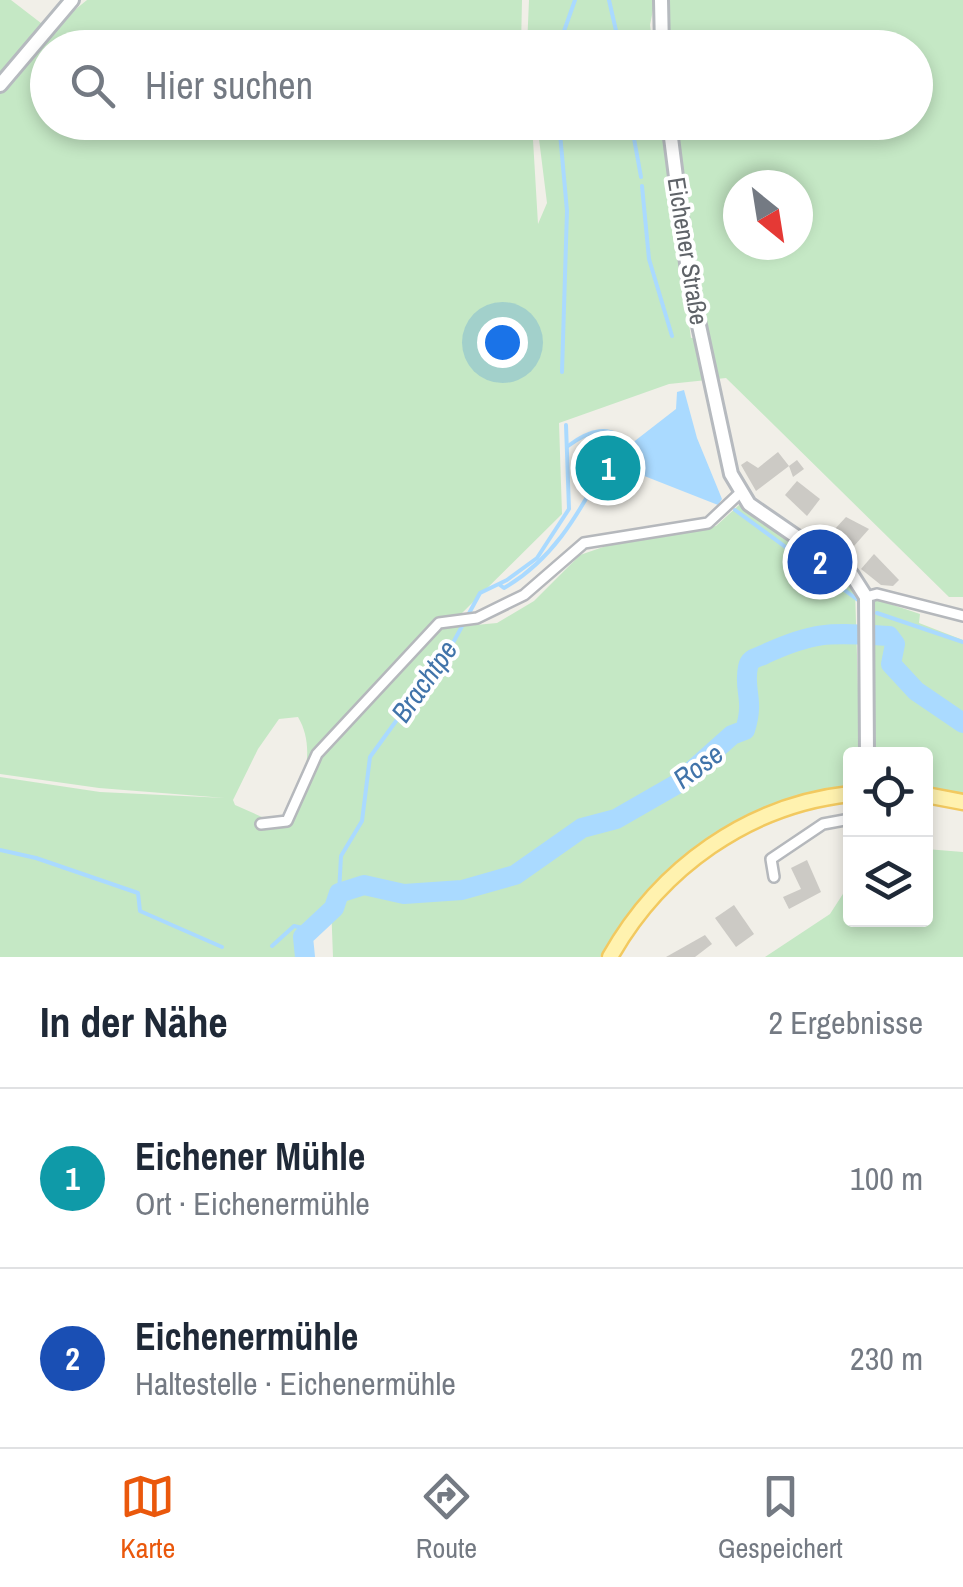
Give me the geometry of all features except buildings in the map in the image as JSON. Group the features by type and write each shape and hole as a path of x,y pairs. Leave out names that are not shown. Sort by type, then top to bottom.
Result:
{"main road":[{"path":"47,30 72,0"},
{"path":"661,0 662,30"},
{"path":"0,85 30,50"},
{"name":"Eichener Straße","path":"672,140 690,279 709,379 740,492"},
{"path":"740,492 766,519 852,576 866,597 867,747"},
{"path":"610,957 643,908 707,848 764,816 826,796 843,795"},
{"path":"933,796 963,802"}],"street":[{"path":"260,824 280,824 292,816 317,754 443,621 469,620 524,595 584,543 708,523 740,492"},
{"path":"866,597 877,594 963,616"},
{"path":"826,796 831,819"},
{"path":"774,878 771,859 831,819 843,819"}],"green space":[{"path":"0,0 11,0 50,30 30,30 30,140 533,140 538,224 547,203 539,140 663,140 691,338 700,337 673,140 933,140 933,30 665,30 665,0 963,0 963,597 949,597 726,378 669,384 559,423 562,514 460,615 454,627 497,623 534,601 580,555 635,536 716,526 739,505 855,590 860,747 843,747 843,788 775,807 706,844 647,895 600,957 333,957 331,904 302,935 312,957 0,957 0,777 100,792 225,798 99,788 0,774","holes":["298,717 307,743 302,783 283,820 271,821 235,805 233,800 258,749 279,719"]},
{"path":"87,0 522,0 521,30 50,30"},
{"path":"529,0 655,0 651,30 528,30"},
{"path":"878,600 920,614 919,623 963,640 963,796 933,790 933,747 872,747 871,603"},
{"path":"933,850 963,852 963,957 765,957 830,914 843,894 843,927 933,927"}],"water":[{"path":"684,390 697,438 722,499 718,505 624,468 618,454 676,409 677,392"}],"waterway":[{"name":"Brachtpe","path":"564,30 575,0"},
{"path":"609,0 616,30"},
{"name":"Brachtpe","path":"561,140 567,211 562,372"},
{"path":"634,140 641,177"},
{"path":"642,186 649,259 672,336"},
{"name":"Brachtpe","path":"339,893 341,856 362,821 370,757 454,641 480,593 507,580 537,558 569,509 566,425"},
{"path":"568,446 599,431 614,433 628,445"},
{"path":"500,585 504,588 521,577 549,551 602,470"},
{"path":"735,510 858,600"},
{"path":"877,613 963,642"},
{"name":"Rose","path":"305,957 303,937 334,908 339,893 364,885 404,894 462,890 515,875 582,828 616,819 677,784 732,735 745,730 751,661 798,641 838,634 889,636 895,644 891,664 916,691 963,723"},
{"path":"0,850 36,858 138,893 140,911 222,947"},
{"path":"272,946 294,926 311,930"}],"place":[{"name":"Eichener Mühle","path":"608,468"},
{"name":"Eichenermühle","path":"820,562"}]}
